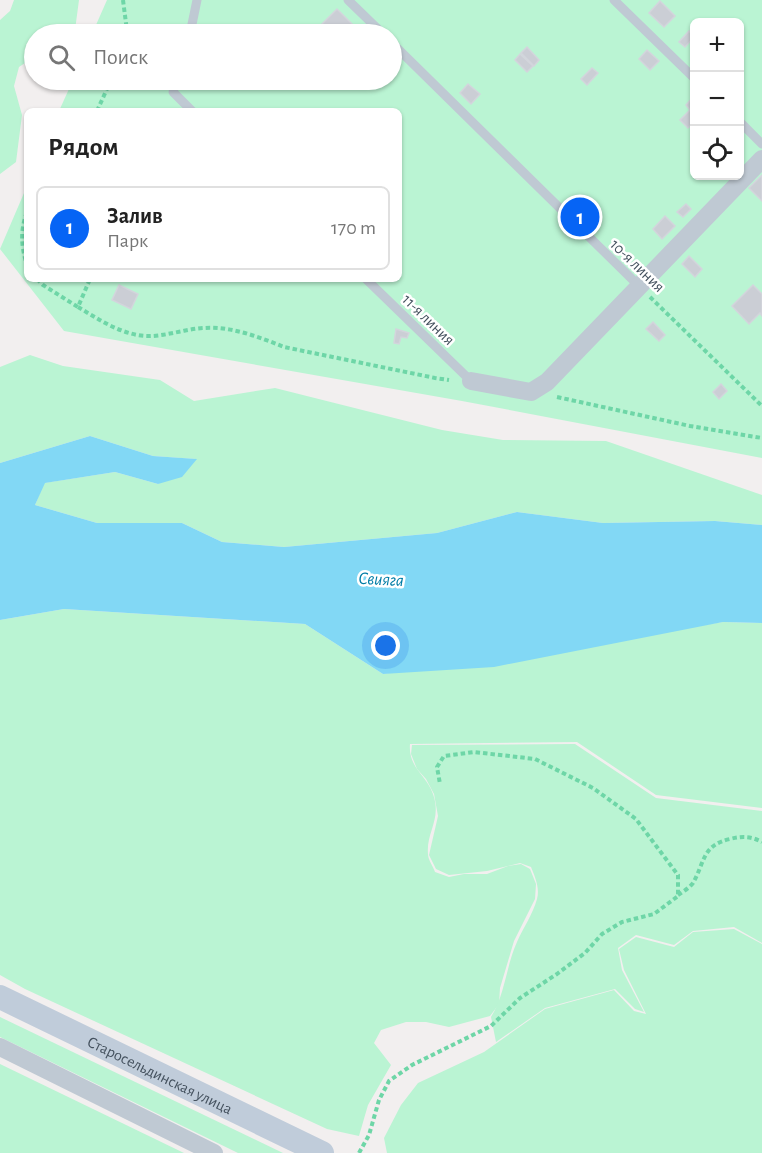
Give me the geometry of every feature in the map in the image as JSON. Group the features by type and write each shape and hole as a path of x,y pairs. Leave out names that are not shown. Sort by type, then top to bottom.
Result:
{"main road":[{"name":"Старосельдинская улица","path":"0,997 322,1153"}],"street":[{"path":"471,381 531,392 547,382 762,159"},
{"path":"0,1047 214,1153"}],"lane":[{"path":"192,24 197,0"},
{"path":"348,0 373,24"},
{"path":"614,0 690,74"},
{"name":"10-я линия","path":"402,53 639,286"},
{"path":"174,90 173,92 189,108"},
{"path":"744,126 762,144"},
{"name":"11-я линия","path":"369,282 471,381"}],"path":[{"path":"123,0 126,24"},
{"path":"98,108 106,90"},
{"path":"24,220 21,228 24,254"},
{"path":"41,282 104,323 125,332 145,336 204,328 223,329 260,338 284,347 435,378 471,381"},
{"path":"78,307 89,282"},
{"name":"10-я линия","path":"639,286 762,406"},
{"path":"531,392 690,426 762,438"},
{"path":"440,784 437,767 444,756 474,752 536,759 593,788 636,819 678,875 678,896"},
{"path":"360,1153 389,1081 412,1065 491,1026 520,998 585,953 602,934 622,922 654,914 692,885 704,857 714,844 740,836 762,842"}],"green space":[{"path":"14,0 79,0 76,24 24,24 24,64 19,67 14,86 22,115 16,162 0,174 0,20 10,11"},
{"path":"107,0 762,0 762,458 462,401 64,331 26,282 402,282 402,108 60,108 68,90 402,90 402,24 96,24"},
{"path":"24,193 24,280 0,249"},
{"path":"30,355 63,366 160,380 194,401 275,388 442,430 503,440 606,441 762,495 762,525 715,521 603,523 517,512 437,533 284,547 222,542 182,523 97,523 35,505 44,483 115,472 158,484 196,459 153,456 90,436 0,463 0,367"},
{"path":"64,609 305,624 383,674 723,622 762,623 762,808 656,795 577,742 410,744 412,759 430,787 435,803 436,811 428,854 435,872 449,877 464,874 487,874 521,864 530,869 536,884 535,899 514,941 500,988 499,1004 490,1016 449,1027 426,1022 406,1022 381,1030 374,1043 391,1065 368,1105 359,1136 327,1129 25,989 0,975 0,620"},
{"path":"575,744 656,798 762,811 762,943 734,927 693,931 674,945 636,935 618,948 622,970 644,1012 635,1009 615,989 545,1008 496,1042 491,1017 499,999 513,951 535,905 538,895 537,883 531,867 520,863 487,871 449,875 436,869 429,855 438,816 434,794 426,779 417,769 411,754 412,745"},
{"path":"734,929 762,944 762,1153 387,1153 384,1138 401,1105 418,1083 484,1052 545,1009 614,990 634,1011 646,1014 624,970 619,949 636,937 674,947 693,932"},
{"path":"0,1017 283,1153 238,1153 0,1037"},
{"path":"0,1064 184,1153 0,1153"}],"water":[{"name":"Свияга","path":"90,436 153,456 197,459 182,477 158,484 115,472 45,483 35,505 97,523 182,523 222,542 284,547 437,533 517,512 603,523 715,521 762,525 762,623 723,622 494,667 383,674 305,624 64,609 0,620 0,463"}],"building":[{"path":"660,1 675,16 664,27 649,13"},
{"path":"337,9 352,24 322,24"},
{"path":"689,31 690,41 685,47 679,42"},
{"path":"527,47 539,60 534,66 521,53"},
{"path":"647,50 659,61 650,70 639,59"},
{"path":"520,54 533,66 527,72 515,60"},
{"path":"592,68 598,73 587,85 581,79"},
{"path":"468,84 480,94 471,104 460,93"},
{"path":"690,110 688,128 680,120"},
{"path":"762,175 762,201 749,188"},
{"path":"686,204 691,209 683,217 677,212"},
{"path":"665,216 675,226 662,239 653,229"},
{"path":"689,256 702,269 695,277 682,264"},
{"path":"119,285 138,294 131,309 112,300"},
{"path":"753,285 762,294 762,316 760,313 749,324 732,306"},
{"path":"653,322 665,335 659,341 646,329"},
{"path":"396,329 409,333 407,338 401,337 399,344 394,343"},
{"path":"721,384 727,391 719,399 713,392"}],"place":[{"name":"Залив","path":"580,217"}]}
